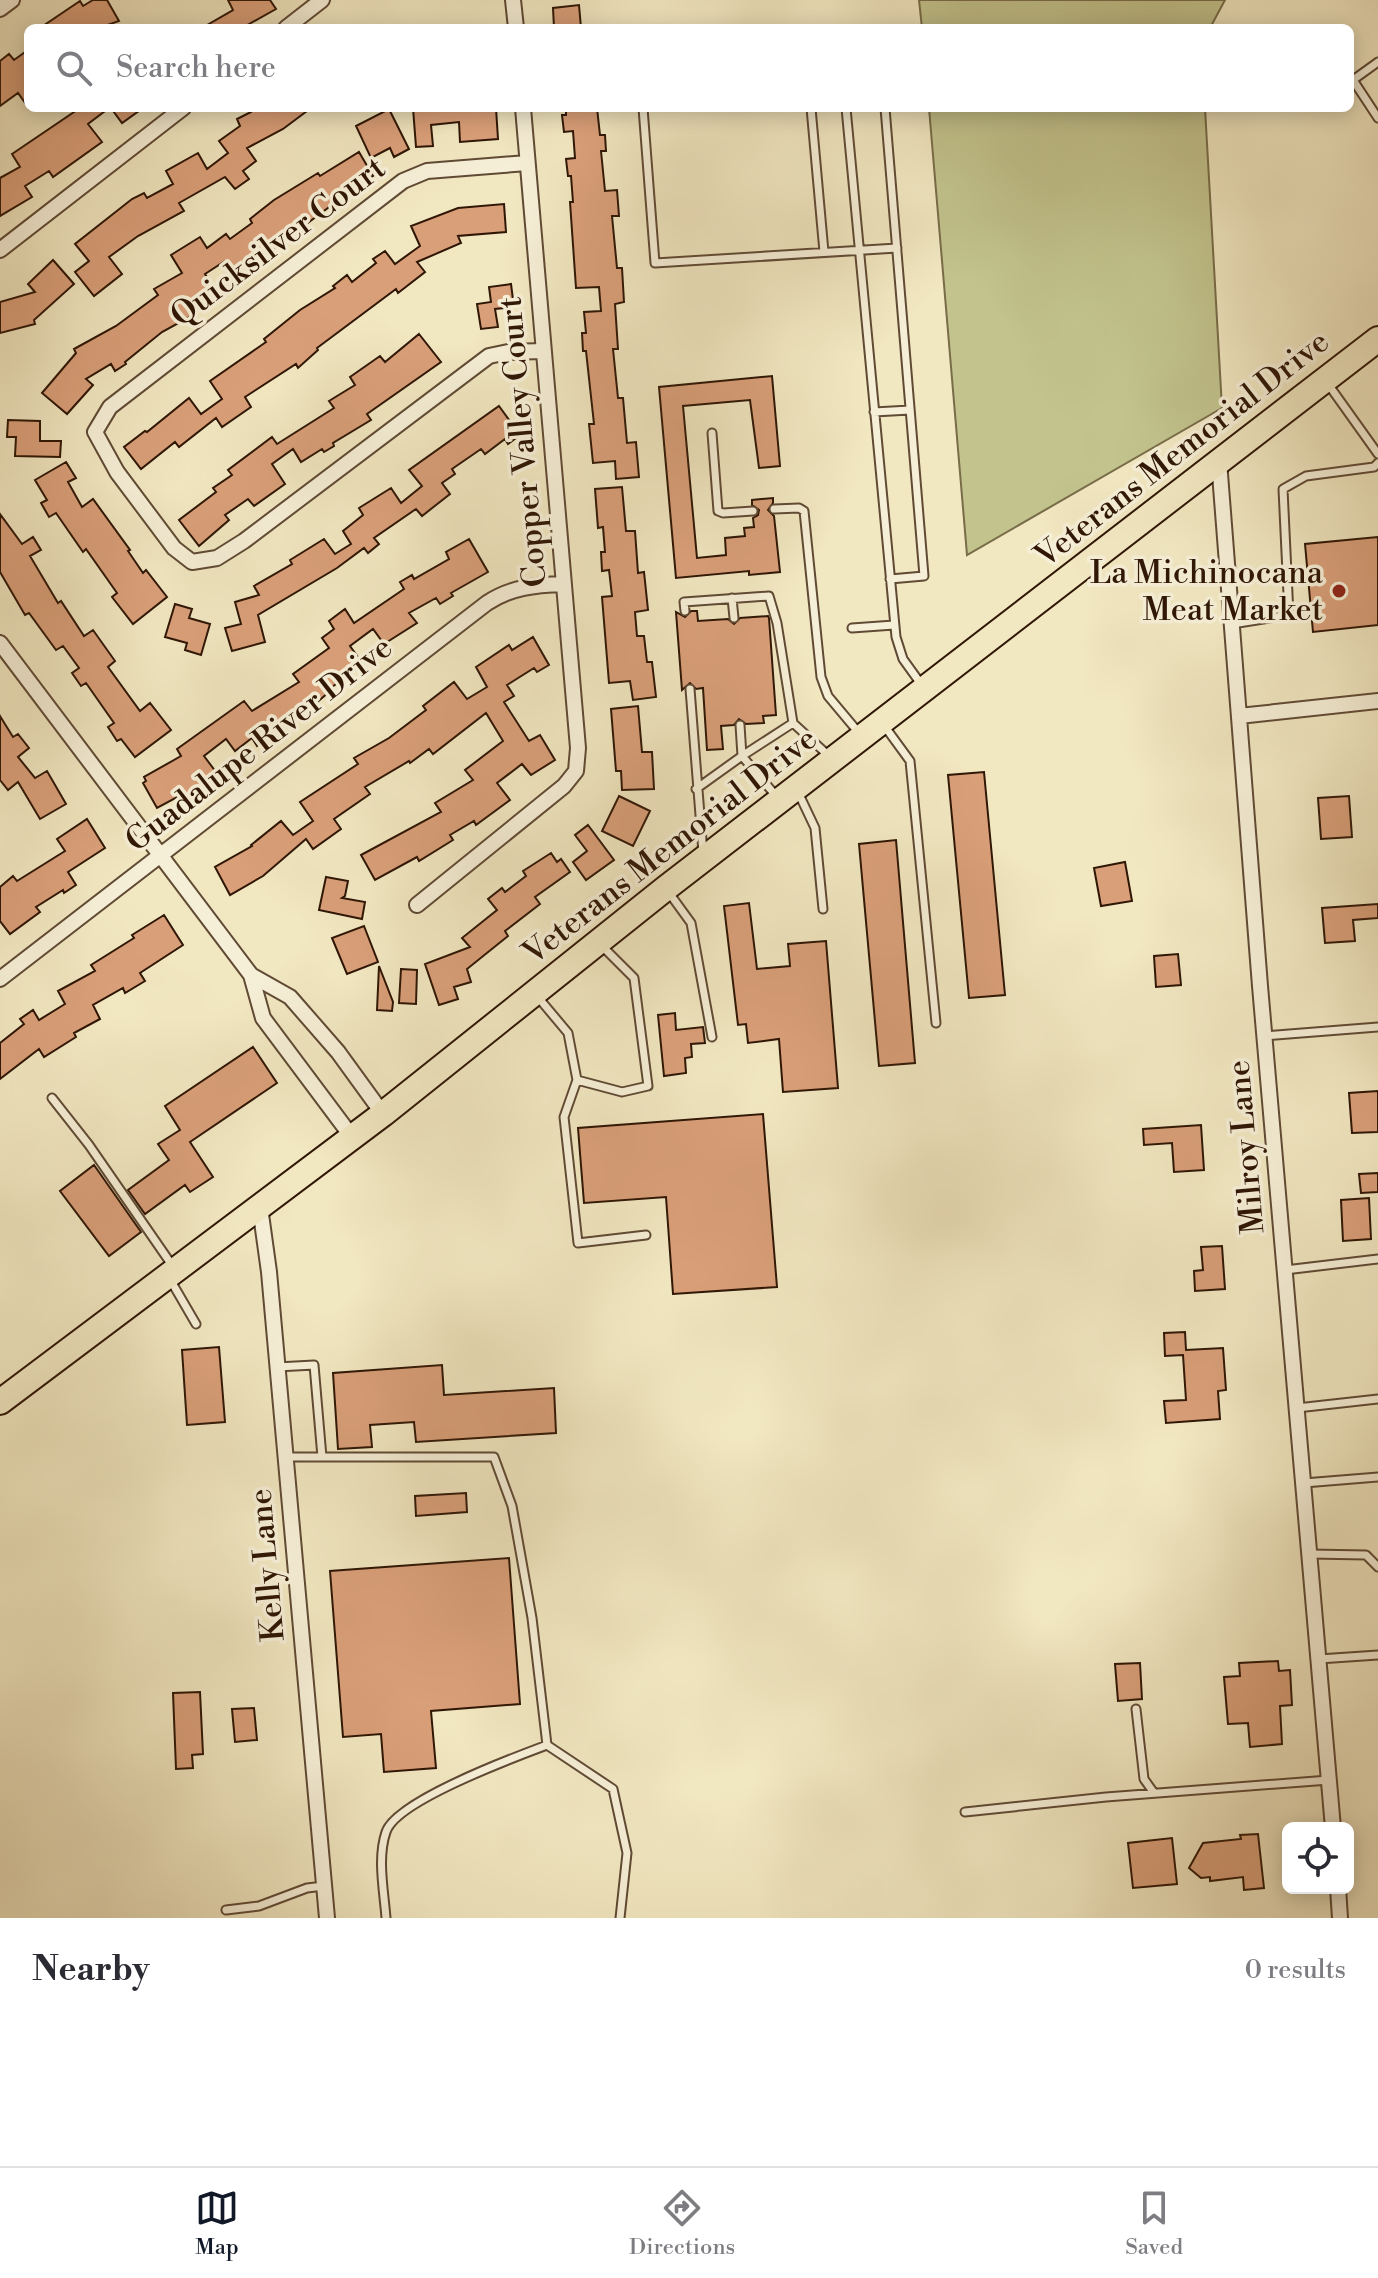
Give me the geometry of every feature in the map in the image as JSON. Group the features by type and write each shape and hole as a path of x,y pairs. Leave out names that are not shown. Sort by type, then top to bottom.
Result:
{"main road":[{"name":"Veterans Memorial Drive","path":"0,1402 383,1114 666,888 1378,339"}],"street":[{"path":"0,9 12,0"},
{"path":"291,24 322,0"},
{"path":"513,0 516,24"},
{"path":"0,250 178,112"},
{"name":"Copper Valley Court","path":"417,905 564,786 576,771 578,748 523,112"},
{"name":"Quicksilver Court","path":"527,163 427,171 403,181 110,407 95,432 117,472 174,548 192,562 217,558 244,541 489,356 543,351"},
{"name":"Milroy Lane","path":"1219,461 1332,1822"},
{"name":"Guadalupe River Drive","path":"0,979 487,603 500,594 524,586 564,584"},
{"path":"0,643 251,975 263,1018 352,1137"},
{"path":"1239,716 1378,701"},
{"path":"251,975 290,997 338,1052 383,1114"},
{"name":"Kelly Lane","path":"260,1207 269,1272 327,1918"},
{"path":"1338,1894 1340,1918"}],"lane":[{"path":"1354,79 1378,62"},
{"path":"1354,82 1378,118"},
{"path":"643,112 655,263 897,248"},
{"path":"811,112 824,252"},
{"path":"846,112 894,625 903,659 925,689"},
{"path":"885,112 924,576 890,579"},
{"path":"1324,380 1378,454"},
{"path":"874,412 910,410"},
{"path":"712,433 718,511 753,511"},
{"path":"1232,624 1289,615 1283,489 1306,476 1374,467 1378,463"},
{"path":"774,509 799,508 804,511 821,677 828,696 910,761 936,1023"},
{"path":"685,611 684,602 769,596 777,623 793,723 833,760"},
{"path":"732,598 734,618"},
{"path":"852,628 894,625"},
{"path":"690,689 704,859"},
{"path":"696,789 793,723"},
{"path":"740,725 742,756 789,794 815,828 823,909"},
{"path":"666,888 691,923 712,1037"},
{"path":"577,1080 622,1092 648,1086 634,978 598,942"},
{"path":"533,992 568,1033 577,1080 564,1117 578,1243 646,1235"},
{"path":"1265,1036 1378,1027"},
{"path":"52,1098 89,1145 172,1273 196,1324"},
{"path":"1285,1270 1378,1259"},
{"path":"277,1367 314,1365 322,1457"},
{"path":"1297,1408 1378,1399"},
{"path":"285,1457 494,1457 515,1520 532,1618 547,1745 613,1789 627,1853 620,1918"},
{"path":"1304,1483 1378,1477"},
{"path":"1310,1554 1366,1555 1378,1567"},
{"path":"1319,1659 1378,1655"},
{"path":"1136,1709 1144,1779 1154,1793"},
{"path":"386,1918 382,1851 386,1829 396,1817 471,1774 547,1745"},
{"path":"965,1812 1329,1780"},
{"path":"226,1910 259,1906 307,1888 324,1886"}],"green space":[{"path":"919,0 1225,0 1212,24 922,24"},
{"path":"929,112 1205,112 1222,408 967,555"}],"building":[{"path":"93,0 107,0 119,21 110,24 46,24 80,1 83,6"},
{"path":"228,0 270,0 276,9 249,24 209,24 233,10"},
{"path":"579,5 581,24 554,24 553,8"},
{"path":"24,53 24,101 18,93 0,106 0,61 9,54 14,60"},
{"path":"74,112 104,112 88,124 102,142 53,177 49,171 25,186 32,197 0,216 0,178 20,167 12,154"},
{"path":"114,112 137,112 122,123"},
{"path":"251,112 306,112 283,129 247,148 256,161 243,171 249,179 235,189 225,177 179,203 184,211 138,236 109,257 122,274 94,296 75,272 89,261 75,244 132,199 144,193 147,198 173,184 166,171 198,153 207,169 228,153 219,141 240,126 237,119"},
{"path":"383,112 390,112 409,149 394,157 390,148 371,158 356,126"},
{"path":"413,112 496,112 498,139 460,142 459,122 431,125 433,146 416,147"},
{"path":"566,112 597,112 600,135 605,135 606,151 601,151 605,191 617,190 619,216 612,216 617,268 622,268 624,302 615,304 618,349 613,349 618,398 623,398 627,443 636,442 639,477 616,479 615,461 593,463 589,424 594,424 582,333 586,333 584,312 601,311 599,287 576,288 571,176 568,176 566,159 575,158 573,131 564,132 562,115"},
{"path":"359,152 373,176 335,199 336,202 254,263 250,257 232,270 225,261 205,274 217,294 192,310 195,314 162,332 126,364 115,371 111,364 86,379 93,385 67,414 42,393 76,353 74,349 116,326 158,295 154,289 182,273 171,255 200,237 207,248 226,234 230,239 252,223 250,219 274,200"},
{"path":"504,204 506,232 458,236 461,243 417,262 425,272 398,293 396,289 317,348 298,368 296,364 245,397 251,407 222,427 216,418 179,447 175,442 141,469 124,447 189,398 201,414 222,399 210,381 266,342 264,339 300,310 335,288 333,286 347,275 352,282 376,263 373,259 385,251 395,264 420,246 411,226 458,208"},
{"path":"53,260 74,284 34,320 35,324 0,333 0,302 35,292 28,284"},
{"path":"511,284 514,307 495,309 498,327 481,329 477,304 491,302 489,287"},
{"path":"419,334 441,362 367,414 371,420 333,443 334,446 324,452 322,449 301,462 293,449 272,464 285,484 254,506 248,499 225,515 229,520 199,546 179,520 216,492 213,488 232,475 228,470 272,437 277,444 334,408 329,401 355,385 350,377 380,356 385,362"},
{"path":"772,376 780,466 759,468 750,400 683,406 697,558 726,555 725,538 745,536 744,528 754,527 753,518 759,510 752,505 752,500 773,498 768,510 774,516 780,572 749,575 749,571 676,578 659,387"},
{"path":"499,406 520,435 508,444 505,439 485,454 481,449 452,469 455,474 442,483 450,494 422,516 416,509 374,538 379,544 368,553 364,548 337,568 258,615 265,642 232,651 225,628 241,624 235,602 259,595 254,586 292,564 290,560 324,539 335,554 351,544 343,531 363,515 359,508 391,488 401,503 422,486 409,470"},
{"path":"8,420 40,421 40,441 61,441 60,457 15,456 16,437 7,437"},
{"path":"66,462 76,478 68,482 82,507 93,499 143,573 146,570 167,597 133,624 112,597 117,593 86,549 83,552 56,513 49,517 41,503 47,500 35,480"},
{"path":"622,487 626,531 635,531 638,573 644,572 648,610 635,612 637,636 644,636 647,662 652,662 656,697 633,700 630,681 609,683 602,597 612,596 609,570 602,571 601,552 605,552 603,527 598,528 595,489"},
{"path":"0,514 22,544 33,537 41,550 30,556 58,603 61,601 84,636 93,630 115,661 108,667 140,711 150,703 171,730 135,757 121,739 117,741 108,727 114,723 86,683 81,686 72,673 79,668 63,646 56,650 29,613 25,615 0,572"},
{"path":"1378,537 1378,625 1313,632 1305,544"},
{"path":"469,539 488,572 451,593 453,596 440,604 436,598 409,613 417,623 384,644 373,629 350,646 363,664 328,690 308,710 269,734 257,746 252,738 235,751 226,739 204,756 219,776 182,802 179,796 157,808 143,783 146,781 144,777 181,756 177,749 244,701 252,711 299,682 293,674 329,648 322,638 334,629 329,621 345,609 354,623 404,589 400,582 412,575 414,579 449,559 446,552"},
{"path":"175,604 192,609 189,618 210,624 201,655 185,650 187,643 165,637"},
{"path":"691,611 697,611 698,621 728,619 734,624 740,618 769,618 776,715 763,716 764,723 746,724 739,719 734,725 721,726 723,749 707,750 703,688 696,689 690,683 682,690 676,612 685,617"},
{"path":"533,637 549,665 537,672 534,668 507,685 514,696 504,702 529,741 540,735 555,760 531,775 522,764 497,783 510,800 476,825 474,821 450,835 453,840 419,861 417,857 375,880 361,855 441,812 435,803 473,780 465,770 503,741 486,713 433,754 429,749 365,787 370,794 334,819 341,829 313,849 306,839 263,876 230,895 215,867 252,846 281,821 293,835 313,821 300,802 358,764 354,758 389,738 426,710 423,706 454,682 467,699 487,687 476,667 509,645 512,650"},
{"path":"638,706 642,752 652,752 654,789 622,790 621,771 616,771 611,709"},
{"path":"0,716 13,737 18,734 29,748 18,757 35,778 47,771 66,804 40,819 18,782 8,790 0,780"},
{"path":"984,772 1005,995 969,998 948,775"},
{"path":"619,796 650,811 633,846 602,831"},
{"path":"1349,796 1352,837 1321,839 1318,798"},
{"path":"87,819 105,848 68,872 76,885 36,907 40,912 10,934 0,921 0,887 13,876 17,881 65,851 57,839"},
{"path":"588,825 614,860 586,880 573,862 587,851 575,835"},
{"path":"896,840 915,1063 879,1066 859,844"},
{"path":"551,853 557,862 561,859 570,872 535,897 540,904 505,931 508,936 467,969 471,982 454,987 458,999 439,1005 425,964 470,947 462,938 497,910 488,899 502,888 505,892 526,876 523,871"},
{"path":"1125,862 1132,901 1101,906 1094,868"},
{"path":"326,877 348,881 342,898 365,902 362,919 319,910"},
{"path":"749,903 757,969 790,966 788,944 826,941 838,1088 783,1092 779,1039 748,1043 746,1024 738,1025 724,906"},
{"path":"1378,904 1378,918 1353,920 1355,941 1325,943 1322,908"},
{"path":"164,915 183,945 140,973 145,981 125,993 123,988 93,1005 100,1019 74,1033 76,1037 44,1057 39,1049 0,1079 0,1043 24,1024 20,1019 33,1010 39,1020 65,1004 58,991 95,971 91,965"},
{"path":"364,926 378,962 347,974 332,938"},
{"path":"1178,954 1181,985 1156,987 1154,956"},
{"path":"379,966 393,1002 392,1011 377,1010"},
{"path":"401,969 417,970 416,1004 399,1003"},
{"path":"675,1013 676,1030 703,1027 705,1043 691,1044 692,1057 685,1058 686,1073 664,1076 658,1015"},
{"path":"253,1047 277,1083 190,1142 213,1177 190,1192 185,1185 145,1214 128,1190 169,1160 158,1144 180,1130 165,1106"},
{"path":"1378,1091 1378,1132 1352,1133 1349,1093"},
{"path":"763,1114 777,1287 673,1294 666,1197 584,1203 578,1128"},
{"path":"1201,1125 1204,1170 1174,1172 1172,1143 1144,1145 1143,1129"},
{"path":"94,1165 141,1232 109,1256 60,1191"},
{"path":"1378,1173 1378,1192 1361,1193 1359,1174"},
{"path":"1369,1198 1371,1239 1343,1241 1341,1200"},
{"path":"1222,1246 1225,1289 1195,1291 1194,1271 1203,1270 1201,1247"},
{"path":"1185,1332 1186,1350 1223,1348 1226,1390 1218,1391 1220,1419 1166,1423 1164,1401 1186,1400 1183,1355 1165,1356 1164,1333"},
{"path":"219,1347 225,1422 187,1425 182,1350"},
{"path":"442,1365 444,1395 554,1388 556,1433 416,1442 414,1422 370,1425 372,1447 338,1449 333,1373"},
{"path":"466,1493 467,1512 416,1516 415,1496"},
{"path":"509,1558 520,1704 431,1711 436,1768 384,1772 381,1734 343,1737 330,1571"},
{"path":"1278,1661 1279,1671 1290,1670 1292,1705 1280,1706 1282,1744 1250,1747 1248,1723 1228,1724 1224,1677 1240,1676 1239,1663"},
{"path":"1140,1663 1142,1699 1118,1701 1115,1664"},
{"path":"200,1692 203,1754 192,1755 193,1768 176,1769 173,1693"},
{"path":"254,1708 257,1740 235,1742 232,1709"},
{"path":"1258,1834 1264,1888 1244,1890 1243,1877 1210,1881 1210,1877 1201,1878 1189,1868 1203,1843"},
{"path":"1172,1838 1177,1884 1133,1888 1128,1843"}],"place":[{"name":"La Michinocana Meat Market","path":"1339,591"}]}
